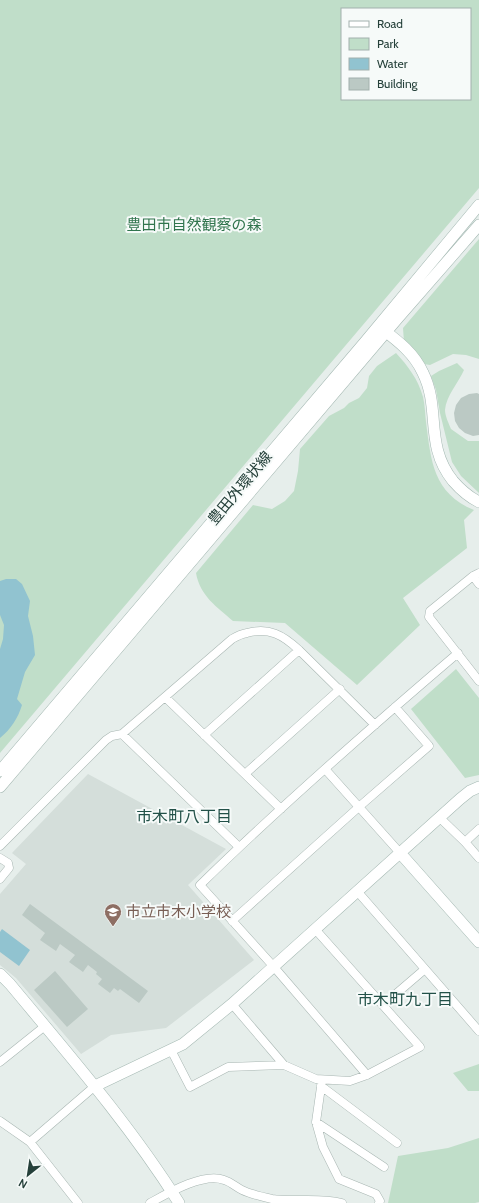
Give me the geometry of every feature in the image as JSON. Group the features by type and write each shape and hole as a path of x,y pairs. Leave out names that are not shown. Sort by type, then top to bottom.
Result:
{"street":[{"name":"豊田外環状線","path":"0,787 382,329 479,205"},
{"name":"豊田外環状線","path":"0,771 382,329 479,225"},
{"path":"382,329 412,354 424,374 431,402 436,445 445,470 458,486 479,502"},
{"path":"479,584 476,575 430,611 429,617 479,681"},
{"path":"0,846 106,740 112,736 122,734 232,639 239,635 264,630 274,632 282,637 299,650 375,725"},
{"path":"204,735 299,650"},
{"path":"367,1075 274,967 200,885 239,847 325,769 458,653"},
{"path":"245,774 340,689"},
{"path":"165,698 281,809"},
{"path":"232,921 360,806 430,746 395,707"},
{"path":"122,734 239,847"},
{"path":"325,769 360,806 479,942"},
{"path":"30,1142 95,1086 183,1044 274,967 470,791 479,787"},
{"path":"440,818 479,858"},
{"path":"465,842 479,830"},
{"path":"0,858 8,863 9,868 0,878"},
{"path":"357,891 479,1031"},
{"path":"315,929 420,1047 367,1075 350,1082 322,1083"},
{"path":"383,1005 425,969"},
{"path":"0,974 95,1086 172,1191 179,1203"},
{"path":"232,1004 284,1065"},
{"path":"0,1062 45,1026"},
{"path":"171,1050 190,1087 228,1067 284,1065 322,1083 397,1143"},
{"path":"322,1083 316,1122 322,1147 339,1179 376,1194 380,1202 379,1203"},
{"path":"316,1122 384,1167"},
{"path":"1,1123 30,1142 78,1203"},
{"path":"150,1203 172,1191 207,1177 217,1177 244,1191 274,1201 332,1200 342,1203"}],"shaded area":[{"name":"市立市木小学校","path":"88,774 226,849 188,885 254,960 166,1028 111,1035 81,1054 16,978 0,965 0,894 26,864 12,853"}],"green space":[{"name":"豊田市自然観察の森","path":"0,0 479,0 479,188 0,753"},
{"path":"479,239 479,359 466,355 453,354 430,365 424,364 404,342 403,328"},
{"path":"396,353 412,373 421,390 430,450 436,474 450,495 460,503 474,510 464,520 467,548 403,598 420,625 357,685 285,623 233,621 215,606 205,595 196,573 253,505 272,509 285,501 294,491 300,449 329,416 359,398 367,388 369,376 377,366"},
{"path":"457,363 464,370 450,394 445,412 451,429 468,441 479,441 479,493 461,476 452,462 436,390 431,376"},
{"path":"456,669 479,698 479,775 465,778 411,709"},
{"path":"479,1064 479,1091 468,1091 453,1073"},
{"path":"479,1138 479,1202 388,1203 398,1156 448,1148"}],"water":[{"path":"6,579 16,579 22,584 30,601 28,616 33,636 35,655 25,672 17,699 22,705 14,723 0,738 0,649 3,639 4,625 0,615 0,581"},
{"path":"2,929 30,950 19,966 0,952 0,932"}],"building":[{"path":"469,394 479,394 479,435 473,436 465,433 459,428 455,421 454,413 456,405 461,398"},
{"path":"30,904 148,991 139,1003 120,989 118,991 114,988 110,993 98,984 102,979 96,974 97,972 88,965 83,972 69,962 75,955 60,944 56,951 40,940 45,933 22,915"},
{"path":"55,971 88,1009 67,1027 34,990"}],"place":[{"name":"市立市木小学校","path":"113,927"}],"district":[{"name":"市木町八丁目","path":"184,816"},
{"name":"市木町九丁目","path":"405,999"}]}
